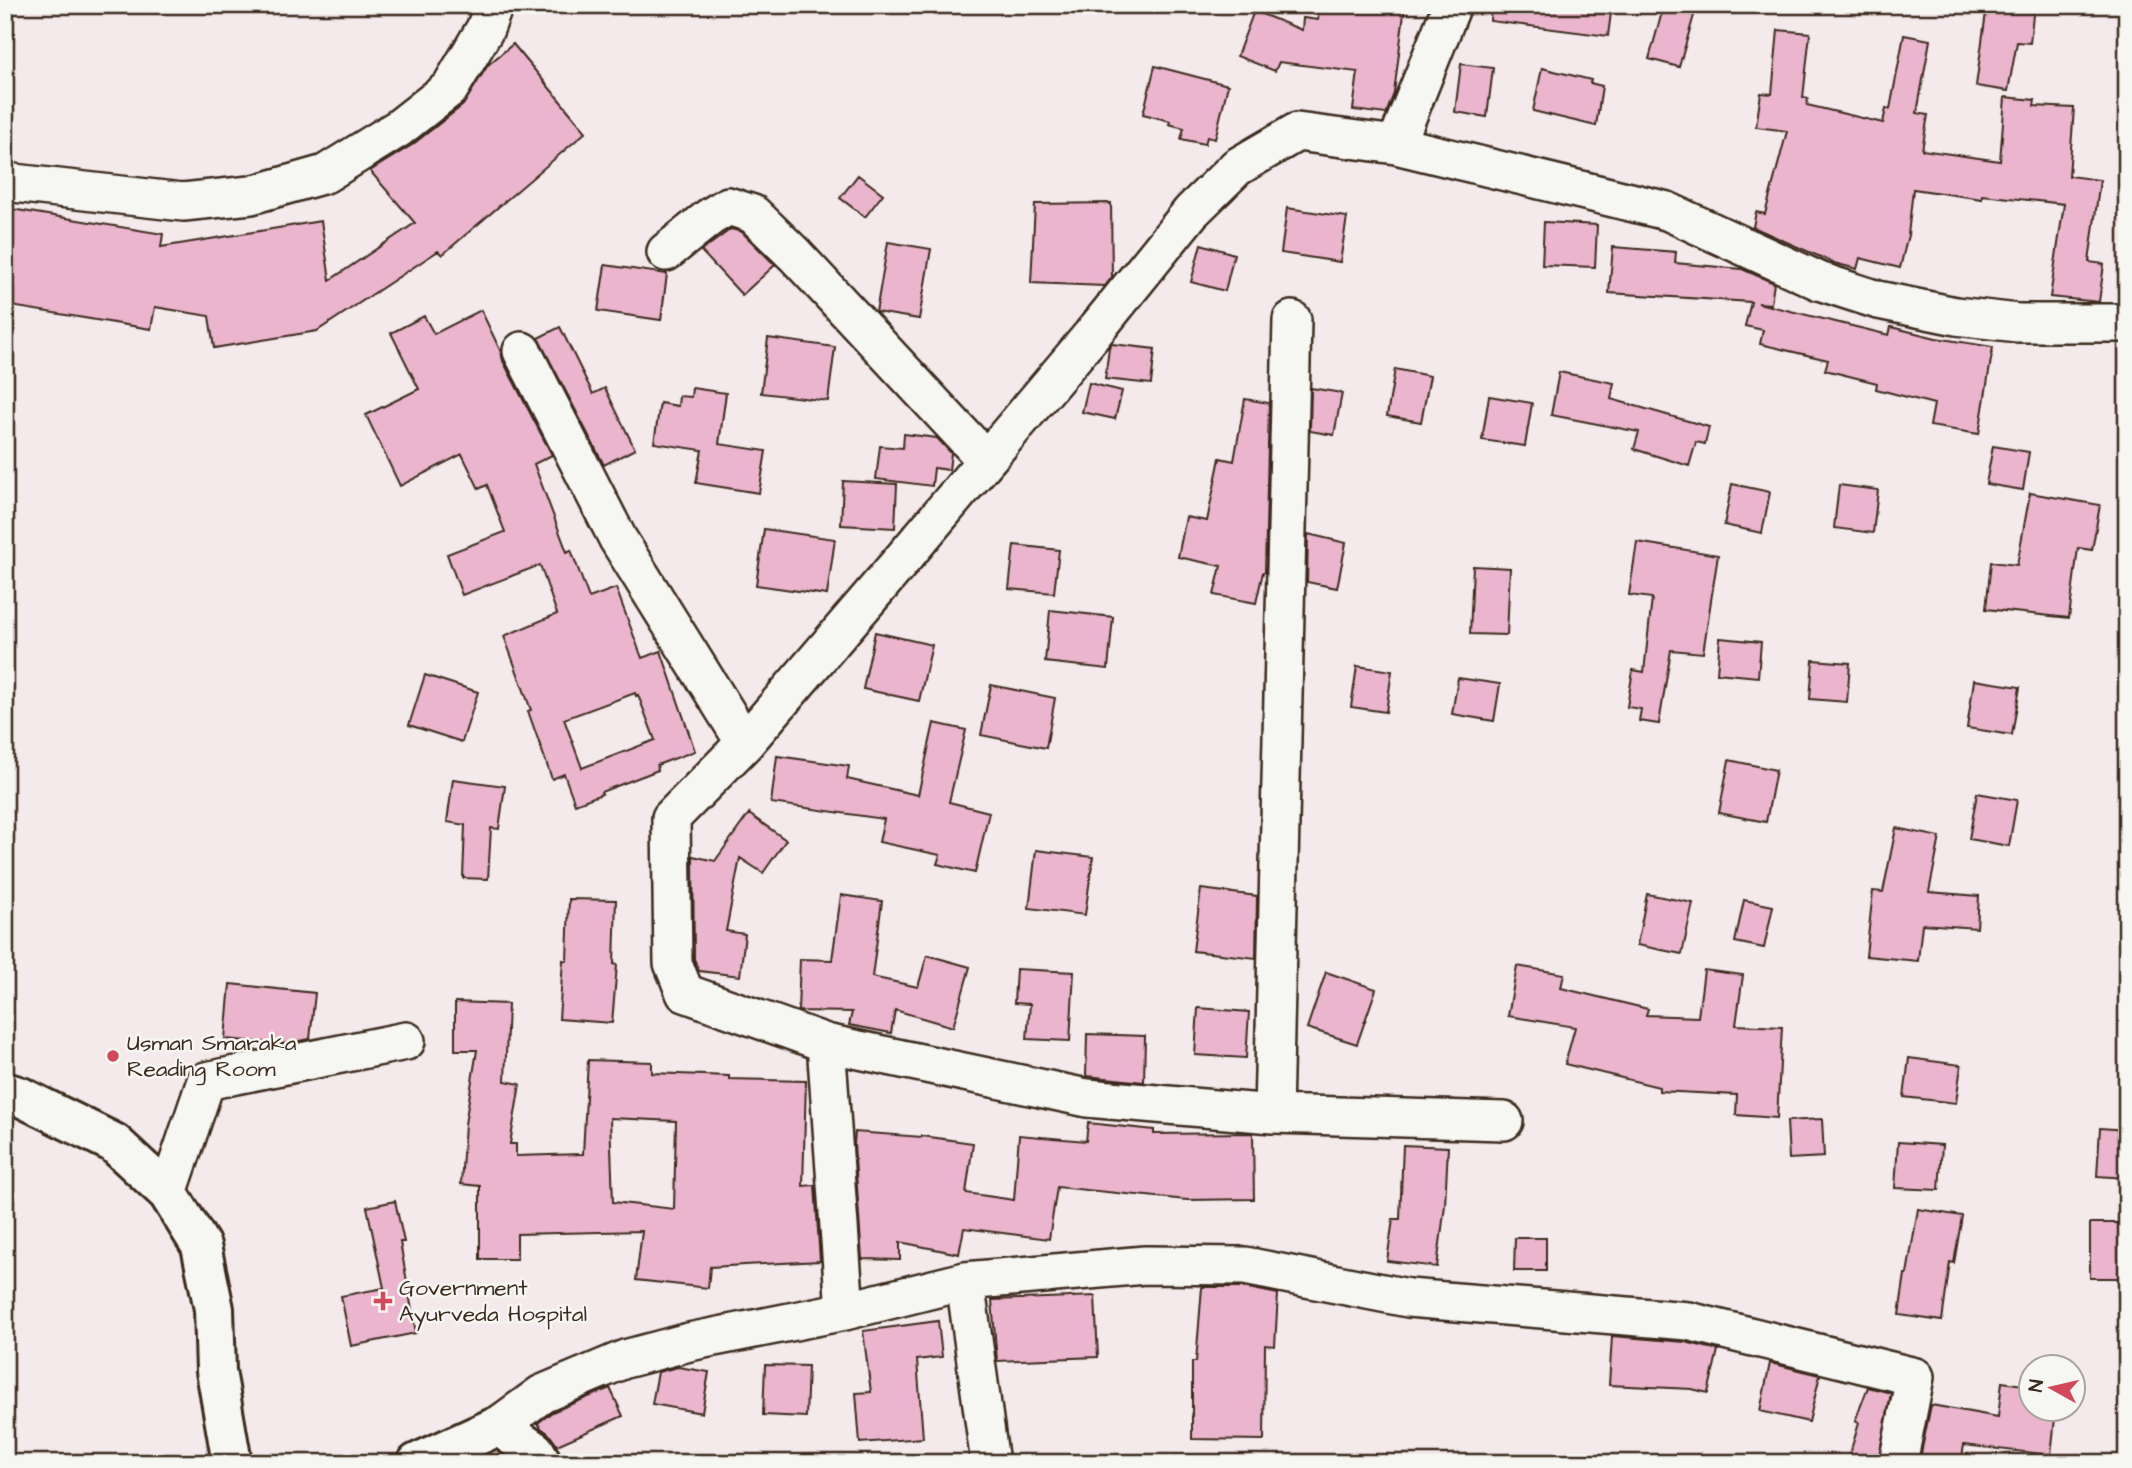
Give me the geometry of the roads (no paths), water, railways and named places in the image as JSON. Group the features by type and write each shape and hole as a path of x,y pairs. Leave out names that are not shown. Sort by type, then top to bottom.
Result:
{"main road":[{"path":"5,1092 21,1097 114,1143 168,1193 201,1246 214,1309 216,1371 232,1463"},
{"path":"417,1463 498,1426 535,1451 542,1463"}],"street":[{"path":"5,181 183,202 251,195 325,174 399,128 450,88 485,29 494,5"},
{"path":"1396,145 1452,5"},
{"path":"1504,1121 1273,1114 1087,1098 826,1043 685,993 673,963 671,818 745,743 1091,336 1191,212 1237,167 1297,132 1396,145 1667,211 1819,281 1878,300 1956,316 2018,323 2127,323"},
{"path":"666,253 710,217 728,206 752,215 794,255 986,460"},
{"path":"1273,1114 1292,320"},
{"path":"522,351 618,539 745,743"},
{"path":"168,1193 206,1082 406,1041"},
{"path":"826,1043 845,1311"},
{"path":"498,1426 542,1394 625,1359 702,1339 845,1311 965,1281 1145,1265 1245,1266 1408,1298 1688,1321 1915,1377 1898,1463"},
{"path":"965,1281 990,1462 1020,1463"}],"place":[{"name":"Usman Smaraka Reading Room","path":"113,1056"},
{"name":"Government Ayurveda Hospital","path":"383,1301"}]}
